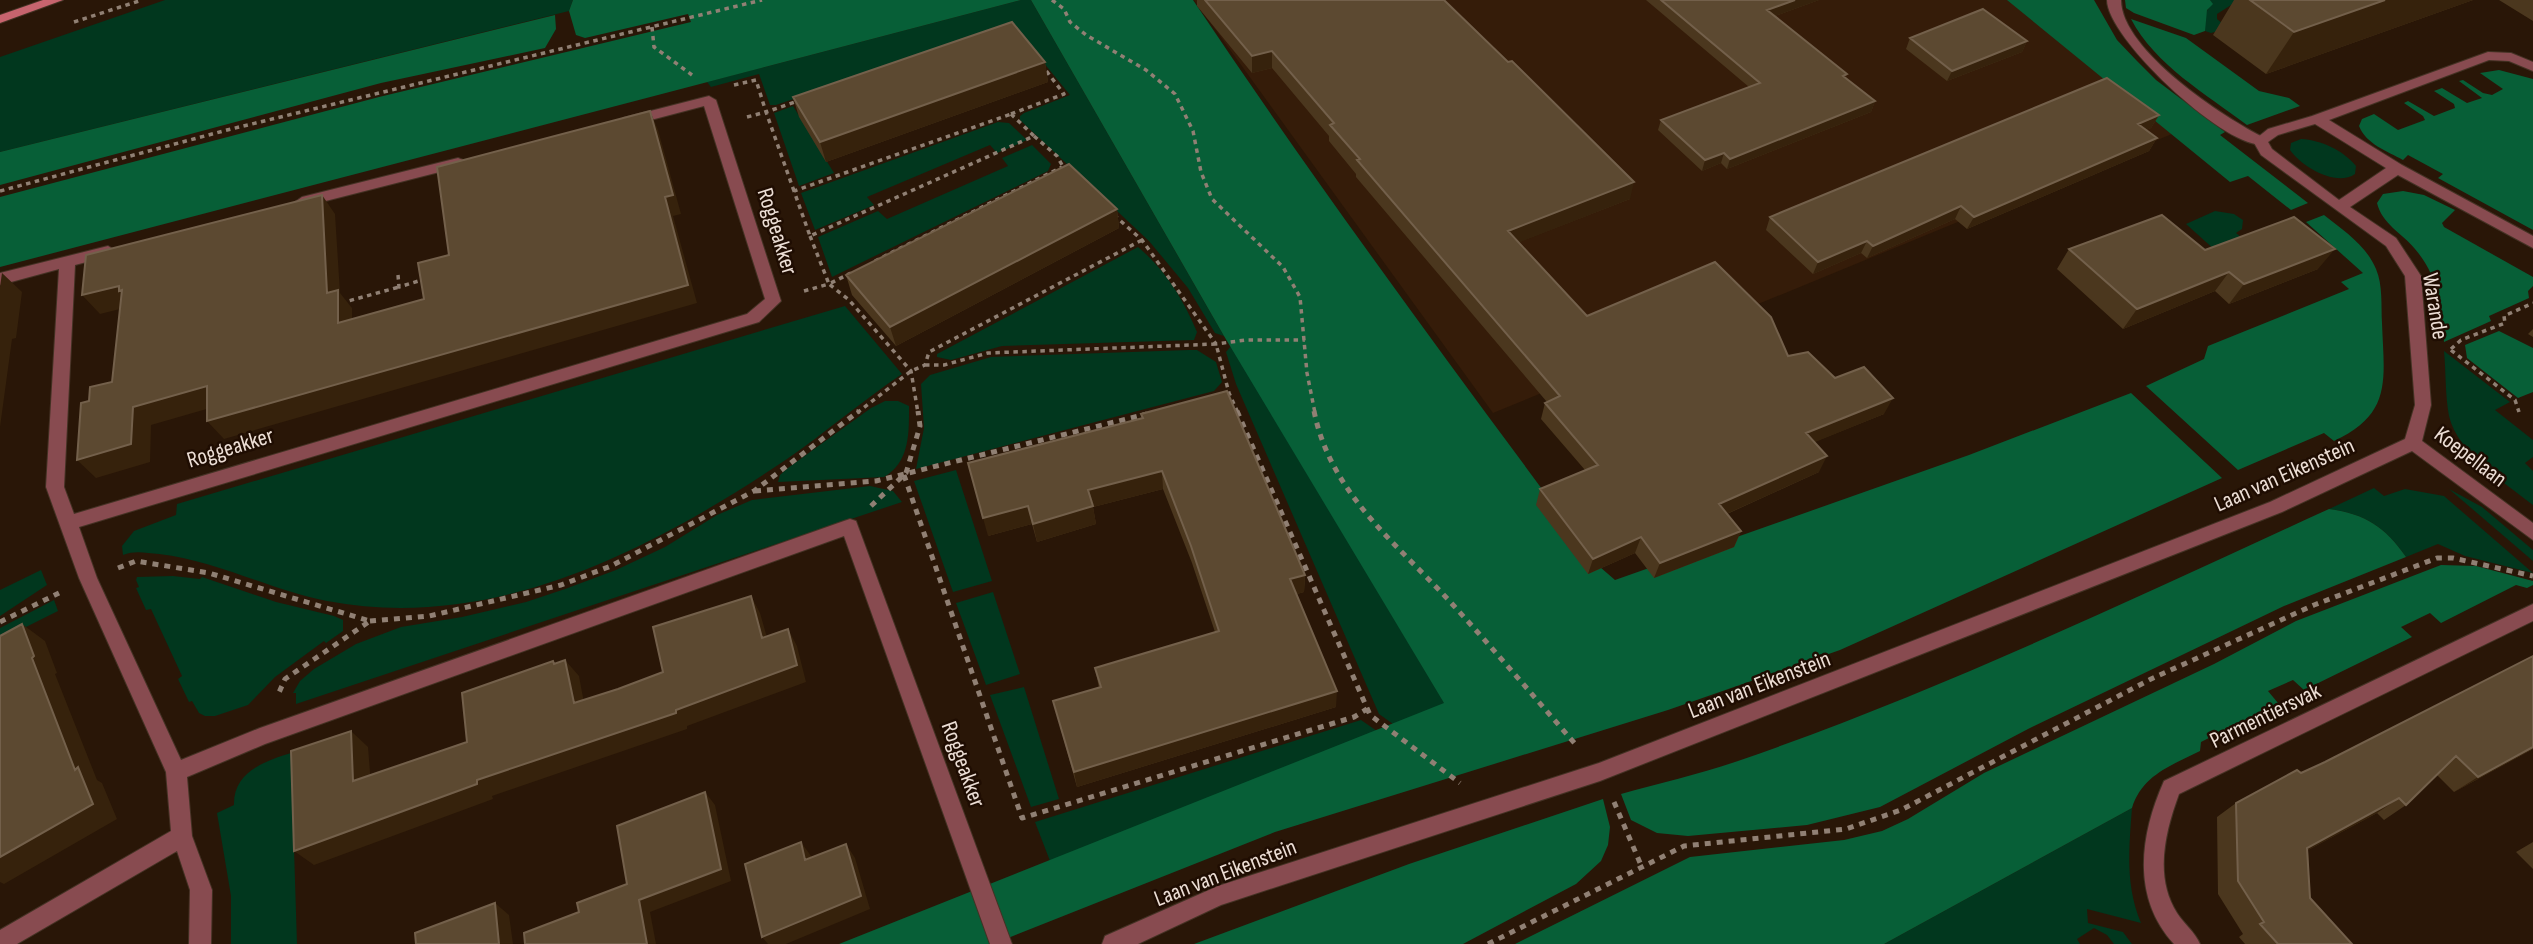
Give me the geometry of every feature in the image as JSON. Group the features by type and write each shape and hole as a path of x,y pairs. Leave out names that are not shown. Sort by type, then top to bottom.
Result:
{"main road":[{"path":"0,19 56,0"}],"street":[{"name":"Warande","path":"2114,0 2113,4 2127,33 2166,78 2241,133 2260,141 2266,152 2391,242 2413,276 2423,405 2413,443"},
{"path":"2260,141 2273,132 2318,119 2488,56 2511,57 2533,67"},
{"name":"Roggeakker","path":"68,523 753,318 773,301 709,100 618,123"},
{"path":"2318,119 2397,168 2533,243"},
{"path":"291,205 475,159"},
{"path":"2339,207 2397,168"},
{"path":"0,279 120,248"},
{"path":"67,261 55,487 88,579 176,772 182,836 201,890 200,944"},
{"name":"Koepellaan","path":"2413,443 2533,533"},
{"name":"Laan van Eikenstein","path":"1113,944 1218,896 1600,772 2263,512 2413,443"},
{"path":"176,772 260,737 850,526"},
{"name":"Roggeakker","path":"850,526 1001,944"},
{"name":"Parmentiersvak","path":"2189,944 2167,918 2152,875 2157,823 2171,788 2533,612"},
{"path":"0,942 182,836"}],"path":[{"path":"0,191 227,130 762,0"},
{"path":"1052,0 1064,9 1070,22 1086,35 1146,70 1175,93 1194,131 1201,172 1212,199 1283,267 1300,298 1307,373 1318,429 1338,478 1363,512 1452,605 1600,772 1641,865"},
{"path":"652,27 654,47 695,78"},
{"path":"794,191 1064,94 1042,65"},
{"path":"732,86 756,80 829,284 849,300 911,372 920,426 905,474 850,526"},
{"path":"718,124 800,100"},
{"path":"1011,114 1058,156 1062,167 1072,177"},
{"path":"810,236 1034,136"},
{"path":"866,265 1062,167"},
{"path":"1112,213 1142,240 1216,344 1229,393 1370,715 1491,807"},
{"path":"925,365 929,352 1142,240"},
{"path":"773,301 829,284 854,272"},
{"path":"398,275 399,287"},
{"path":"333,305 438,276"},
{"path":"2451,350 2461,340 2505,323 2504,316 2533,303"},
{"path":"2418,329 2451,350 2515,400 2519,412"},
{"path":"0,622 88,579 136,561 209,573 370,621 429,616 561,585 611,566 754,491 911,372 925,365 944,365 988,353 1216,344 1246,340 1306,340"},
{"path":"1217,396 1229,393"},
{"path":"754,491 876,481 1152,413"},
{"path":"905,474 1021,818 1354,717 1367,709"},
{"path":"1488,944 1641,865 1684,846 1846,830 1901,810 2151,679 2314,605 2437,558 2453,558 2533,576"},
{"path":"260,737 285,680 370,621"}],"shaded area":[{"path":"1194,0 2011,0 2172,134 1493,413"}],"green space":[{"path":"165,0 573,0 569,11 0,152 0,57"},
{"path":"573,0 1021,0 0,267 0,197 379,97 691,22 688,14 585,38 576,35 569,11"},
{"path":"1021,0 1031,0 1224,336 1215,333 1188,288 1149,241 1020,120 1024,113 1070,95 1012,24 776,105 770,105 759,74 711,87 707,82"},
{"path":"1031,0 1193,0 1291,144 1393,286 1600,567 1615,580 1969,455 2131,393 2222,478 1840,650 1668,710 1275,832 993,944 839,944 1444,703 1224,336"},
{"path":"2007,0 2094,0 2117,40 2156,80 2225,132 2220,135 2308,203 2291,210 2248,176 2230,182"},
{"path":"2125,0 2210,0 2213,4 2207,10 2205,31 2194,35 2134,13 2126,8"},
{"path":"2210,0 2239,0 2217,14 2217,19 2228,28 2211,33 2205,31 2205,16 2212,4"},
{"path":"555,15 556,29 545,48 381,83 0,185 0,152"},
{"path":"2131,19 2186,38 2259,91 2289,98 2300,106 2247,125 2167,65 2153,51"},
{"path":"2499,70 2533,79 2533,230 2438,178 2443,174 2408,155 2403,160 2378,146 2367,138 2359,126 2362,119 2374,114 2398,130 2425,120 2404,103 2408,101 2434,116 2455,108 2454,104 2434,91 2442,88 2467,103 2482,98 2459,81 2463,80 2483,93 2492,95 2503,89 2480,73"},
{"path":"793,106 834,173 799,186 774,113"},
{"path":"998,122 1009,123 1027,140 997,153 990,145 867,197 874,205 815,230 801,193"},
{"path":"2301,139 2324,144 2338,151 2356,166 2355,174 2339,178 2329,177 2303,163 2290,150 2291,143"},
{"path":"1032,145 1051,164 1048,171 832,277 818,237 878,211 887,219 1008,166 1002,158"},
{"path":"2403,191 2424,195 2455,210 2442,223 2444,227 2533,277 2533,286 2528,291 2529,298 2489,316 2491,321 2444,342 2440,304 2429,270 2410,243 2383,217 2377,203 2383,194"},
{"path":"2215,211 2234,214 2243,220 2242,229 2236,233 2252,246 2216,251 2186,224"},
{"path":"2324,215 2360,246 2372,260 2378,275 2384,361 2381,393 2376,407 2367,419 2334,441 2324,433 2238,470 2146,386 2204,359 2208,346 2349,289 2341,282 2363,273 2306,222"},
{"path":"1138,247 1157,265 1180,297 1197,332 1194,340 1002,346 951,360 937,357 937,354"},
{"path":"845,306 902,374 787,459 736,492 627,552 569,576 511,594 450,605 389,608 306,596 181,558 141,552 123,555 122,546 134,531 176,515 177,504"},
{"path":"2499,331 2533,348 2533,392 2518,398 2467,358 2465,345"},
{"path":"1231,346 1445,704 1393,724 1379,714 1236,384 1226,352"},
{"path":"1197,350 1216,362 1222,382 1214,391 916,469 924,428 921,384 930,375 991,357"},
{"path":"2444,351 2510,402 2495,410 2533,440 2533,457 2525,463 2533,471 2533,505 2472,455 2454,430 2449,416"},
{"path":"885,401 898,401 909,406 906,446 893,471 884,477 778,482 780,475 788,468 871,408"},
{"path":"956,470 992,581 953,592 914,481"},
{"path":"870,486 893,491 902,502 296,704 296,693 293,693 300,681 314,669 356,644 401,627 462,617 526,602 565,589 616,570 665,547 717,515 752,500"},
{"path":"2374,488 2384,496 2405,489 2444,496 2533,573 2465,556 2438,544 2406,557 2374,524 2354,514 2329,509"},
{"path":"2449,489 2482,507 2533,550 2533,561"},
{"path":"2329,509 2354,514 2374,524 2406,557 2284,606 2028,729 1880,807 1807,825 1688,836 1657,833 1631,820 1621,794 1738,761 1889,705 2036,642"},
{"path":"2441,565 2476,566 2533,581 2533,585 2527,588 2516,585 2441,623 2430,613 2401,627 2412,637 2304,690 2293,680 2268,691 2278,703 2201,742 2200,751 2159,772 2143,787 2132,808 1884,944 1515,944 1690,857 1844,840 1882,831 1908,819 1984,773 2214,664 2296,621"},
{"path":"41,570 47,585 0,616 0,590"},
{"path":"137,577 202,577 276,602 334,616 343,620 343,631 326,643 324,641 275,677 248,705 215,716 205,716 199,713 192,701 189,702 178,679 182,676 151,609 146,610 136,588 139,587"},
{"path":"993,592 1020,674 986,685 956,603"},
{"path":"54,600 58,611 0,640 0,628"},
{"path":"1024,687 1059,799 1031,807 990,695"},
{"path":"1361,720 1377,731 1050,861 1035,822"},
{"path":"291,753 297,944 231,944 231,896 217,813 234,805 239,784 252,770"},
{"path":"1603,799 1610,827 1608,845 1601,861 1576,884 1463,944 1194,944 1409,864"},
{"path":"2132,808 2130,880 2141,923 2087,909 2088,923 2123,932 2132,944 2114,944 2107,935 2094,928 2077,939 2080,944 1884,944"}],"building":[{"path":"1205,0 1444,0 1508,62 1512,61 1634,182 1508,231 1587,316 1715,262 1771,317 1788,356 1808,352 1835,378 1864,367 1893,398 1806,433 1827,456 1719,504 1741,531 1660,563 1641,537 1593,559 1540,489 1598,465 1545,403 1560,396 1357,160 1360,159 1330,125 1334,123 1272,51 1252,56"},
{"path":"1661,0 1795,0 1767,10 1847,74 1843,76 1875,101 1730,159 1724,153 1705,160 1661,120 1760,83"},
{"path":"2250,0 2385,0 2294,32"},
{"path":"1983,9 2027,41 1952,71 1910,38"},
{"path":"1012,22 1045,62 820,142 793,97"},
{"path":"2107,78 2159,115 2138,124 2157,138 1974,217 1961,206 1873,246 1867,241 1818,262 1770,217"},
{"path":"650,111 673,195 665,197 688,285 207,421 207,386 133,407 131,444 77,460 81,403 89,401 90,387 112,382 122,290 119,291 119,286 82,295 86,255 322,195 327,293 338,290 338,323 424,299 418,263 449,255 437,167"},
{"path":"1069,164 1117,209 890,327 846,275"},
{"path":"2162,215 2205,250 2294,217 2335,249 2244,284 2229,272 2137,309 2069,249"},
{"path":"1227,391 1305,575 1290,579 1337,691 1074,772 1053,701 1101,687 1095,668 1219,631 1191,546 1162,471 1088,490 1093,506 1033,524 1028,506 983,518 968,463 1143,418 1141,414"},
{"path":"751,596 762,638 788,629 797,665 676,710 676,713 477,780 477,784 294,851 291,751 351,731 353,781 467,742 462,693 553,661 554,664 565,660 574,703 618,689 663,672 653,627"},
{"path":"22,624 34,656 32,658 75,770 78,767 93,804 0,857 0,636"},
{"path":"2533,656 2533,747 2478,777 2456,756 2406,805 2399,798 2307,848 2310,898 2352,944 2278,944 2260,924 2264,922 2238,881 2236,803 2297,770 2301,773 2325,762"},
{"path":"705,792 721,869 639,900 647,944 525,944 524,933 579,912 577,903 627,884 617,826"},
{"path":"801,842 805,860 846,844 861,896 762,937 745,864"},
{"path":"495,903 499,944 416,944 415,933"}]}
